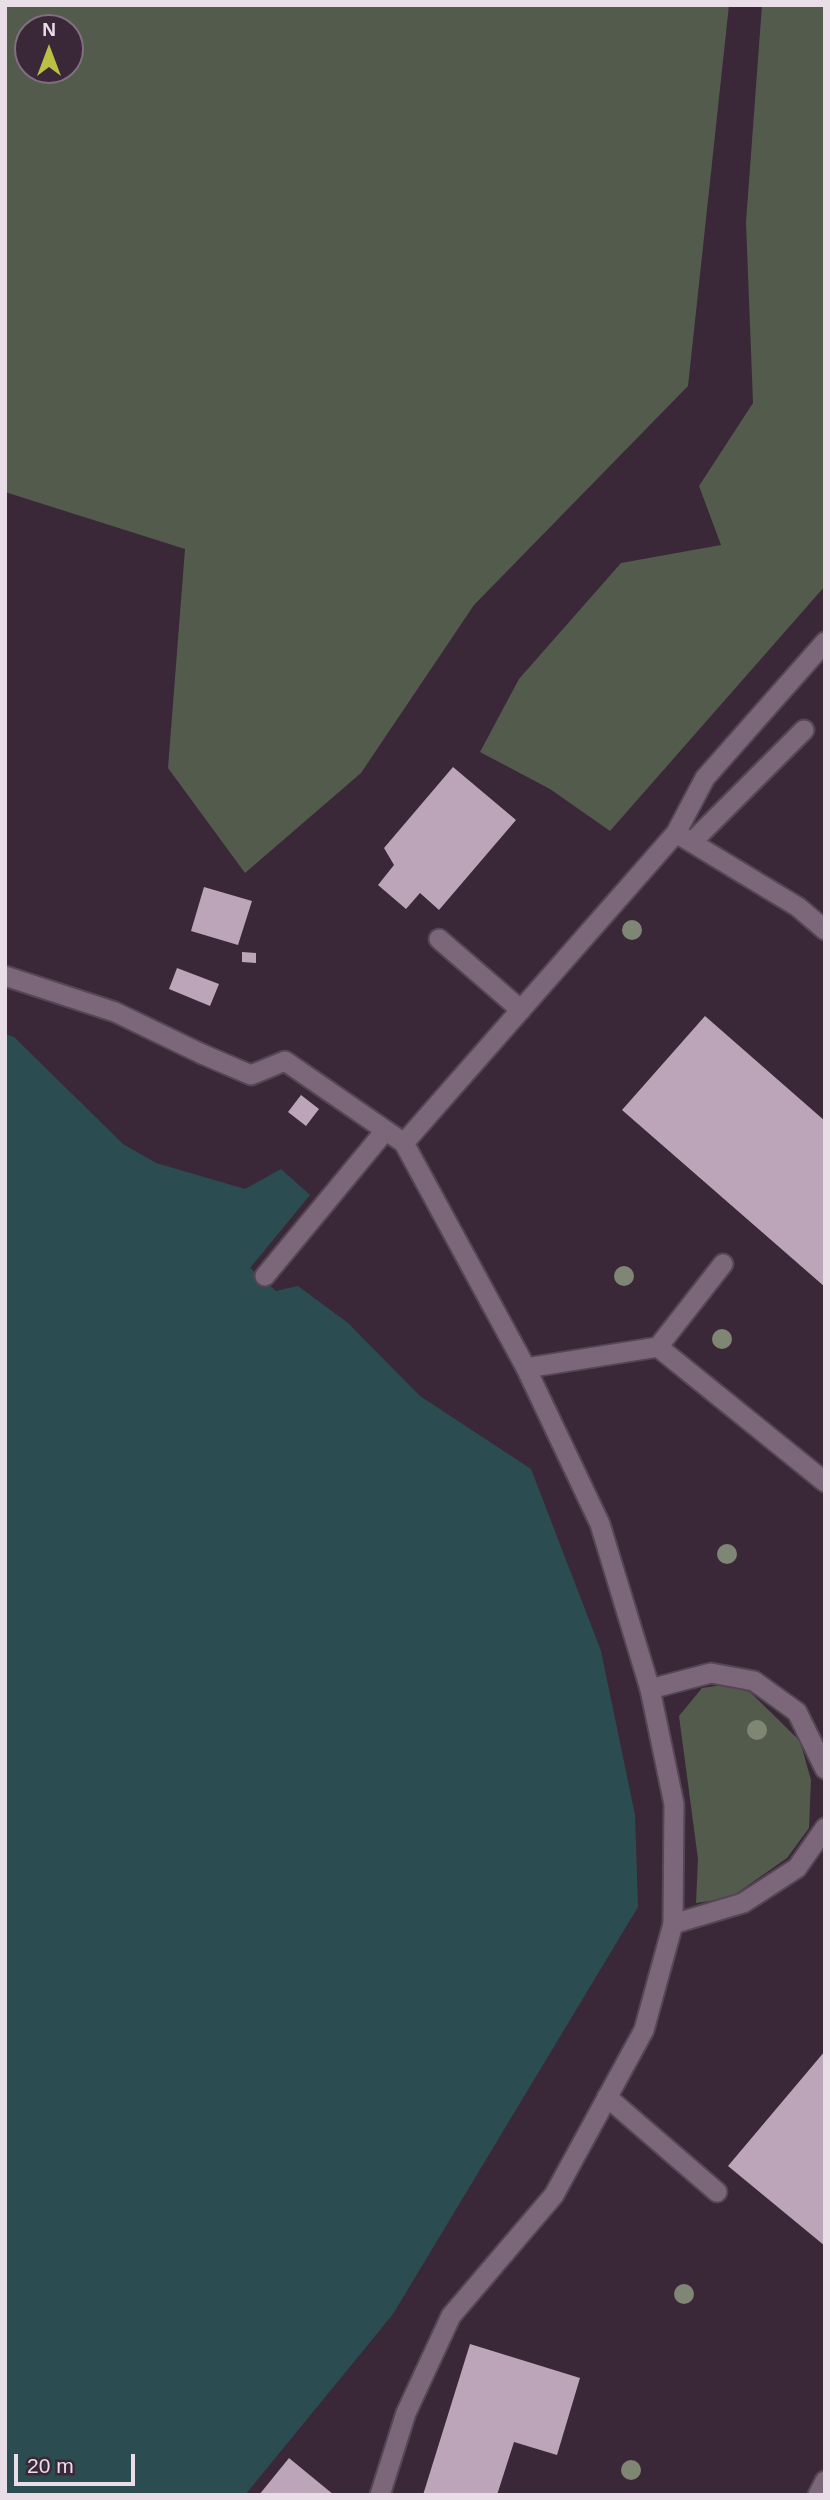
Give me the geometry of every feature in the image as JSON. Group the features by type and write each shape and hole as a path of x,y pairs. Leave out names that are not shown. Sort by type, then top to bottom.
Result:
{"street":[{"path":"684,838 705,778 825,642"},
{"path":"404,1143 521,1010 684,838 804,730"},
{"path":"684,838 798,907 825,930"},
{"path":"439,939 521,1010"},
{"path":"5,976 115,1012 251,1075 285,1061 404,1143 526,1368 600,1524 650,1689 674,1804 673,1924 644,2030 554,2195 451,2316 406,2413 380,2495"},
{"path":"265,1276 385,1131"},
{"path":"526,1368 658,1347 723,1264"},
{"path":"658,1347 825,1482"},
{"path":"650,1689 711,1672 754,1681 797,1712 825,1769"},
{"path":"673,1924 743,1903 797,1868 825,1828"},
{"path":"607,2097 717,2192"},
{"path":"818,2495 825,2481"}],"shaded area":[{"path":"5,5 729,5 688,386 474,605 361,773 245,873 168,768 185,549 5,492"},
{"path":"762,5 825,5 825,586 610,831 550,789 480,752 519,679 621,563 721,545 699,486 753,403 746,222"},
{"path":"5,1034 14,1037 123,1144 156,1163 245,1189 281,1169 310,1195 250,1268 276,1291 298,1286 348,1323 420,1396 531,1469 601,1651 635,1815 638,1907 393,2314 245,2495 5,2495"},
{"path":"722,1685 750,1692 800,1741 811,1780 809,1828 787,1858 730,1898 696,1903 698,1859 679,1716 702,1688"}],"building":[{"path":"453,767 516,820 439,910 420,893 406,909 378,885 394,865 384,848"},
{"path":"204,887 252,901 238,945 191,931"},
{"path":"242,952 256,953 256,963 242,962"},
{"path":"177,968 219,984 210,1006 169,989"},
{"path":"705,1016 825,1121 825,1287 622,1110"},
{"path":"301,1095 319,1109 306,1126 288,1112"},
{"path":"825,2051 825,2246 728,2166"},
{"path":"470,2344 580,2378 557,2455 514,2442 497,2495 423,2495"},
{"path":"289,2458 334,2495 259,2495"}]}
